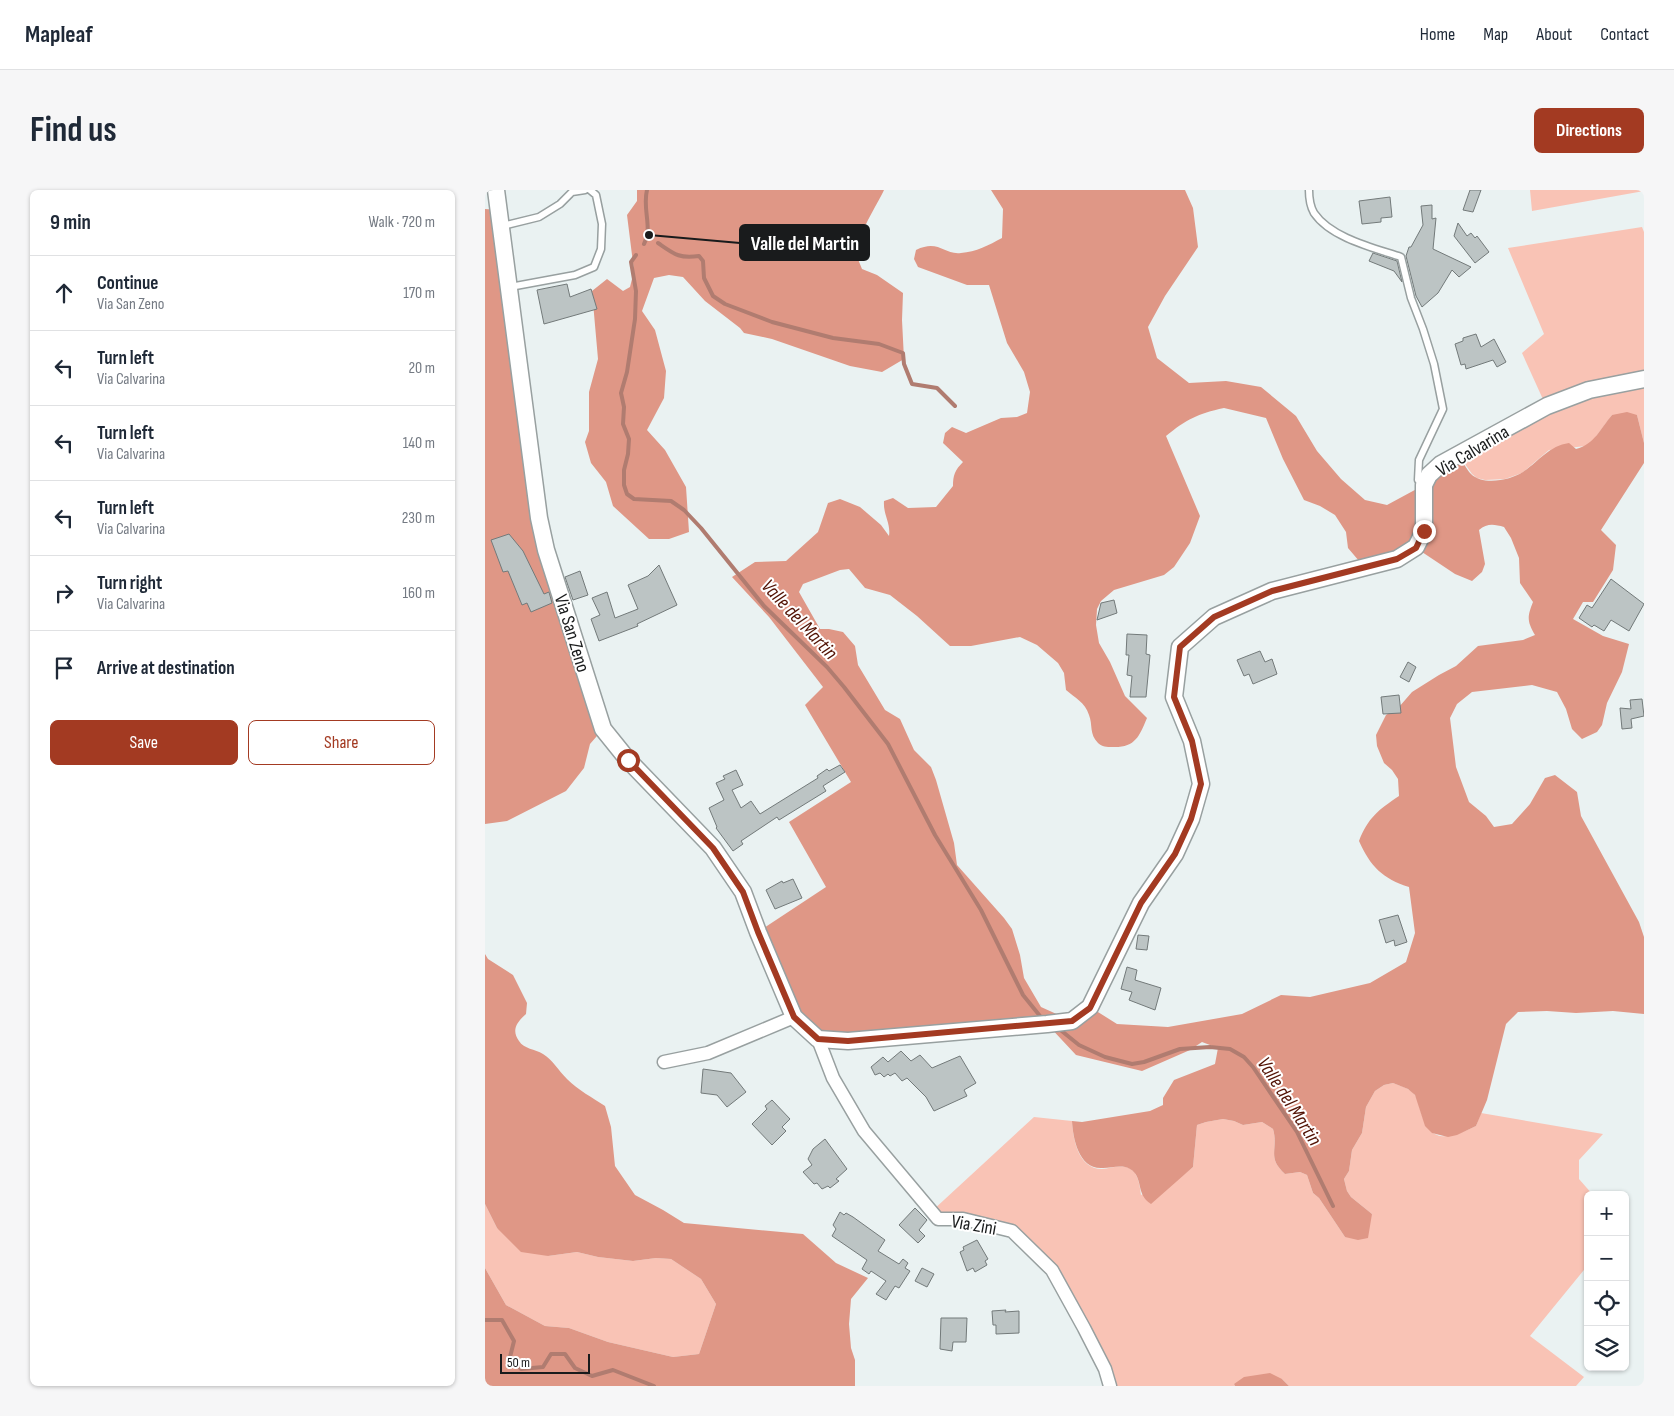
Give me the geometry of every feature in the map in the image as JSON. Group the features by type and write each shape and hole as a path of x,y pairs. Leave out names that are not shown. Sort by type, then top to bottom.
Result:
{"street":[{"name":"Via San Zeno","path":"496,190 539,518 546,550 603,729 628,760 713,848 743,892 794,1017"},
{"name":"Via Calvarina","path":"818,1039 848,1041 1047,1024 1072,1021 1090,1008 1141,903 1175,854 1191,819 1201,784 1192,741 1174,697 1180,647 1214,617 1272,591 1397,559 1416,548 1424,531 1424,485 1429,475 1441,464 1547,406 1589,390 1644,379"},
{"path":"664,1062 708,1053 794,1017 818,1039"},
{"name":"Via Zini","path":"818,1039 833,1078 864,1131 938,1219 963,1219 1012,1231 1052,1270 1105,1369 1110,1386"}],"lane":[{"path":"501,226 539,217 560,204 572,192 585,190"},
{"path":"509,287 575,275 594,267 601,249 602,224 596,195 590,190"},
{"path":"1309,190 1309,200 1314,212 1325,224 1353,241 1401,257 1411,298 1434,364 1443,409 1419,460 1417,480 1424,485"}],"shaded area":[{"path":"637,190 884,190 859,239 857,255 862,269 877,275 903,293 904,359 882,372 850,366 772,339 744,333 705,301 683,277 669,275 654,278 642,311 655,330 666,371 664,398 647,430 665,450 686,487 689,532 669,539 649,539 613,506 606,482 591,463 585,442 589,431 589,392 598,359 592,291 607,279 623,291 630,287 634,271 627,215 637,201"},
{"path":"991,190 1185,190 1193,208 1198,247 1165,296 1148,327 1157,358 1189,383 1226,381 1261,387 1296,416 1317,451 1341,479 1365,500 1387,505 1424,485 1458,454 1469,472 1476,478 1490,481 1518,475 1556,447 1569,443 1576,449 1588,444 1612,415 1627,412 1637,415 1644,443 1644,463 1601,530 1616,545 1613,570 1593,602 1583,602 1573,619 1603,636 1629,644 1622,672 1607,703 1602,725 1597,732 1582,739 1572,729 1566,709 1557,692 1532,685 1472,692 1457,704 1450,718 1456,767 1469,802 1486,816 1494,827 1512,824 1530,804 1545,778 1555,775 1577,792 1581,816 1639,922 1644,937 1644,1014 1613,1011 1576,1013 1518,1012 1506,1024 1487,1100 1476,1126 1457,1135 1448,1137 1432,1133 1425,1126 1415,1095 1408,1089 1393,1083 1384,1085 1375,1091 1366,1107 1362,1133 1352,1150 1349,1171 1344,1179 1347,1191 1351,1197 1372,1214 1368,1238 1358,1240 1345,1237 1319,1198 1313,1193 1307,1175 1300,1172 1285,1174 1279,1168 1274,1158 1273,1129 1262,1122 1243,1125 1223,1119 1197,1125 1193,1167 1151,1204 1146,1200 1141,1191 1137,1176 1130,1169 1120,1166 1095,1167 1083,1159 1076,1144 1072,1121 1082,1122 1150,1111 1163,1105 1163,1098 1174,1080 1215,1064 1218,1048 1202,1042 1190,1050 1142,1071 1076,1055 1047,1024 818,1039 794,1017 758,932 826,887 789,822 851,782 805,705 823,687 769,617 732,577 755,562 786,561 818,532 828,503 840,499 860,507 881,525 889,536 884,501 893,498 908,508 936,507 953,486 955,473 963,462 943,443 945,433 952,427 966,433 1001,418 1017,417 1027,413 1030,392 1024,372 1007,343 989,285 967,285 918,267 914,259 916,250 924,247 930,246 961,253 977,250 1002,238 1003,209","holes":["1224,408 1266,418 1283,459 1304,500 1320,506 1335,515 1346,532 1348,548 1365,568 1416,548 1455,574 1472,581 1482,572 1485,564 1479,530 1491,525 1504,527 1511,538 1519,558 1520,583 1533,602 1529,619 1530,626 1535,635 1523,640 1478,646 1456,666 1412,692 1399,707 1386,715 1376,735 1377,746 1384,763 1398,779 1399,796 1374,815 1359,841 1368,858 1378,870 1392,880 1409,887 1415,933 1406,962 1370,983 1310,997 1281,995 1242,1014 1168,1027 1117,1024 1090,1007 1072,1021 1041,1007 1024,978 1020,955 1012,929 957,865 954,843 931,767 914,750 900,719 885,710 858,665 855,646 843,632 820,629 799,592 803,584 840,570 849,569 865,588 890,595 950,646 971,646 1020,637 1037,645 1058,663 1064,673 1066,690 1085,707 1095,740 1106,747 1126,746 1135,740 1147,718 1125,696 1110,662 1099,643 1096,625 1097,609 1101,601 1114,590 1164,575 1174,567 1190,543 1200,516 1166,436 1193,418"]},
{"path":"1530,190 1644,190 1644,191 1532,211"},
{"path":"485,209 499,210 539,518 603,729 590,744 584,768 566,791 507,821 485,824"},
{"path":"1642,227 1644,232 1644,443 1637,415 1612,415 1592,442 1586,446 1549,450 1522,473 1505,479 1485,480 1477,478 1458,454 1546,406 1522,353 1544,334 1508,248"},
{"path":"485,954 488,959 513,975 527,1003 526,1014 520,1020 515,1030 519,1041 524,1046 547,1056 571,1083 605,1106 611,1127 615,1166 635,1195 684,1223 803,1234 836,1263 868,1278 851,1299 849,1324 851,1348 855,1360 855,1386 485,1386 485,1268 506,1305 545,1326 569,1328 608,1342 673,1357 699,1354 716,1304 701,1279 671,1259 656,1258 633,1261 598,1257 577,1252 548,1256 521,1252 497,1228 485,1204"},
{"path":"1393,1083 1412,1092 1417,1098 1425,1123 1436,1135 1450,1136 1476,1126 1481,1113 1603,1134 1579,1160 1579,1179 1590,1191 1584,1191 1584,1270 1530,1336 1584,1377 1576,1386 1289,1386 1282,1379 1234,1384 1235,1386 1109,1386 1037,1253 997,1227 946,1224 932,1211 1034,1117 1072,1121 1078,1152 1082,1159 1094,1168 1128,1168 1135,1173 1141,1195 1182,1176 1193,1167 1197,1125 1223,1119 1243,1125 1262,1122 1273,1129 1274,1158 1279,1168 1285,1174 1300,1172 1307,1175 1313,1193 1319,1198 1345,1237 1372,1214 1351,1197 1347,1191 1344,1179 1349,1171 1352,1150 1362,1133 1366,1107 1375,1091 1384,1085"},
{"path":"485,1204 497,1228 548,1256 577,1252 598,1257 633,1261 656,1258 671,1259 701,1279 716,1304 699,1354 673,1357 608,1342 569,1328 545,1326 506,1305 485,1268"},
{"path":"1270,1373 1282,1379 1289,1386 1235,1386 1234,1384 1244,1377"}],"building":[{"path":"1470,190 1481,190 1473,212 1463,210"},
{"path":"1390,197 1392,217 1381,218 1381,222 1362,224 1359,201"},
{"path":"1432,205 1432,219 1436,218 1433,249 1471,267 1459,277 1452,270 1438,293 1422,307 1416,296 1406,256 1409,247 1411,247 1423,225 1421,206"},
{"path":"1458,223 1467,236 1471,233 1475,238 1477,236 1489,252 1475,263 1454,236"},
{"path":"1373,253 1397,261 1402,282 1394,271 1369,261"},
{"path":"567,284 570,297 591,289 597,309 544,324 537,290"},
{"path":"1476,334 1481,347 1494,339 1506,362 1497,367 1493,360 1466,369 1465,364 1461,365 1455,344 1463,341 1463,338"},
{"path":"509,534 523,551 544,594 549,592 552,603 531,612 527,603 522,605 508,571 503,572 491,540"},
{"path":"659,565 677,605 637,624 638,626 599,641 591,619 600,615 592,598 607,592 615,618 638,609 628,585 648,576"},
{"path":"580,571 588,595 573,600 565,577"},
{"path":"1611,579 1644,604 1629,631 1611,620 1604,631 1594,625 1592,627 1579,618 1587,605 1592,608"},
{"path":"1114,600 1117,613 1097,620 1101,603"},
{"path":"1127,634 1147,635 1146,654 1150,655 1146,697 1130,697 1132,676 1127,675 1129,655 1126,655"},
{"path":"1260,651 1265,662 1272,659 1277,674 1253,684 1249,674 1244,676 1237,660"},
{"path":"1408,662 1416,667 1409,682 1400,677"},
{"path":"1399,695 1401,713 1383,714 1381,697"},
{"path":"1642,699 1644,716 1631,719 1632,728 1622,729 1620,708 1631,709 1630,700"},
{"path":"840,765 845,772 823,786 826,791 779,820 777,817 741,841 743,844 733,851 716,828 709,808 724,800 716,783 725,779 723,776 736,770 743,785 732,790 741,808 751,801 760,814 818,778 817,776 827,769 829,771"},
{"path":"793,879 802,898 775,909 766,890 782,881 783,883"},
{"path":"1398,915 1407,942 1395,946 1394,940 1386,943 1379,920"},
{"path":"1138,935 1149,936 1147,950 1136,949"},
{"path":"1127,967 1137,970 1135,980 1161,988 1155,1010 1129,1000 1132,992 1121,989"},
{"path":"901,1051 911,1061 920,1055 932,1068 960,1056 976,1083 964,1090 967,1096 934,1111 926,1097 907,1078 902,1081 895,1073 884,1077 880,1073 875,1075 871,1067 883,1057 888,1062"},
{"path":"703,1069 731,1073 746,1092 727,1107 717,1095 701,1093"},
{"path":"772,1100 790,1119 782,1127 786,1131 772,1145 752,1124 767,1109 765,1106"},
{"path":"825,1139 847,1169 836,1179 839,1181 830,1188 828,1186 822,1189 817,1183 814,1184 803,1172 812,1165 808,1159 813,1149"},
{"path":"915,1208 927,1220 919,1230 925,1236 918,1243 899,1225"},
{"path":"840,1212 853,1217 885,1240 878,1251 899,1264 903,1259 908,1263 905,1268 910,1271 899,1288 895,1286 886,1300 876,1294 886,1281 871,1271 869,1274 862,1269 867,1260 832,1236 836,1229 833,1225"},
{"path":"977,1240 988,1259 985,1261 987,1265 975,1272 973,1268 967,1271 960,1252 964,1250 963,1247"},
{"path":"922,1268 934,1274 927,1287 915,1281"},
{"path":"1006,1310 1005,1312 1019,1311 1019,1333 996,1334 996,1325 993,1325 992,1311"},
{"path":"941,1318 967,1318 966,1342 953,1342 952,1351 940,1349"}],"waterway":[{"name":"Valle del Martin","path":"644,244 648,231 647,190"},
{"path":"658,243 677,255 686,257 699,256 703,261 704,278 713,296 725,304 772,322 833,338 879,344 903,353 904,364 912,384 937,388 955,406"},
{"name":"Valle del Martin","path":"636,255 631,262 636,291 635,319 627,372 621,393 624,407 623,424 629,439 624,470 624,485 627,494 634,499 671,501 684,510 701,528 764,606 827,667 844,687 888,744 935,835 981,910 1023,995 1040,1016"},
{"name":"Valle del Martin","path":"1058,1028 1079,1045 1105,1057 1132,1064 1144,1062 1180,1049 1210,1047 1230,1049 1244,1057 1253,1067 1297,1132 1333,1206"},
{"path":"485,1320 502,1320 514,1341 510,1357 521,1369 543,1367 551,1354 565,1354 575,1368 592,1376 613,1370 654,1386"}],"place":[{"name":"Valle del Martin","path":"649,235"}],"route":[{"path":"628,760 713,848 743,892 794,1017 818,1039 848,1041 1072,1021 1090,1008 1141,903 1175,854 1191,819 1201,784 1192,741 1174,697 1180,647 1214,617 1272,591 1397,559 1416,548 1424,531"}]}
